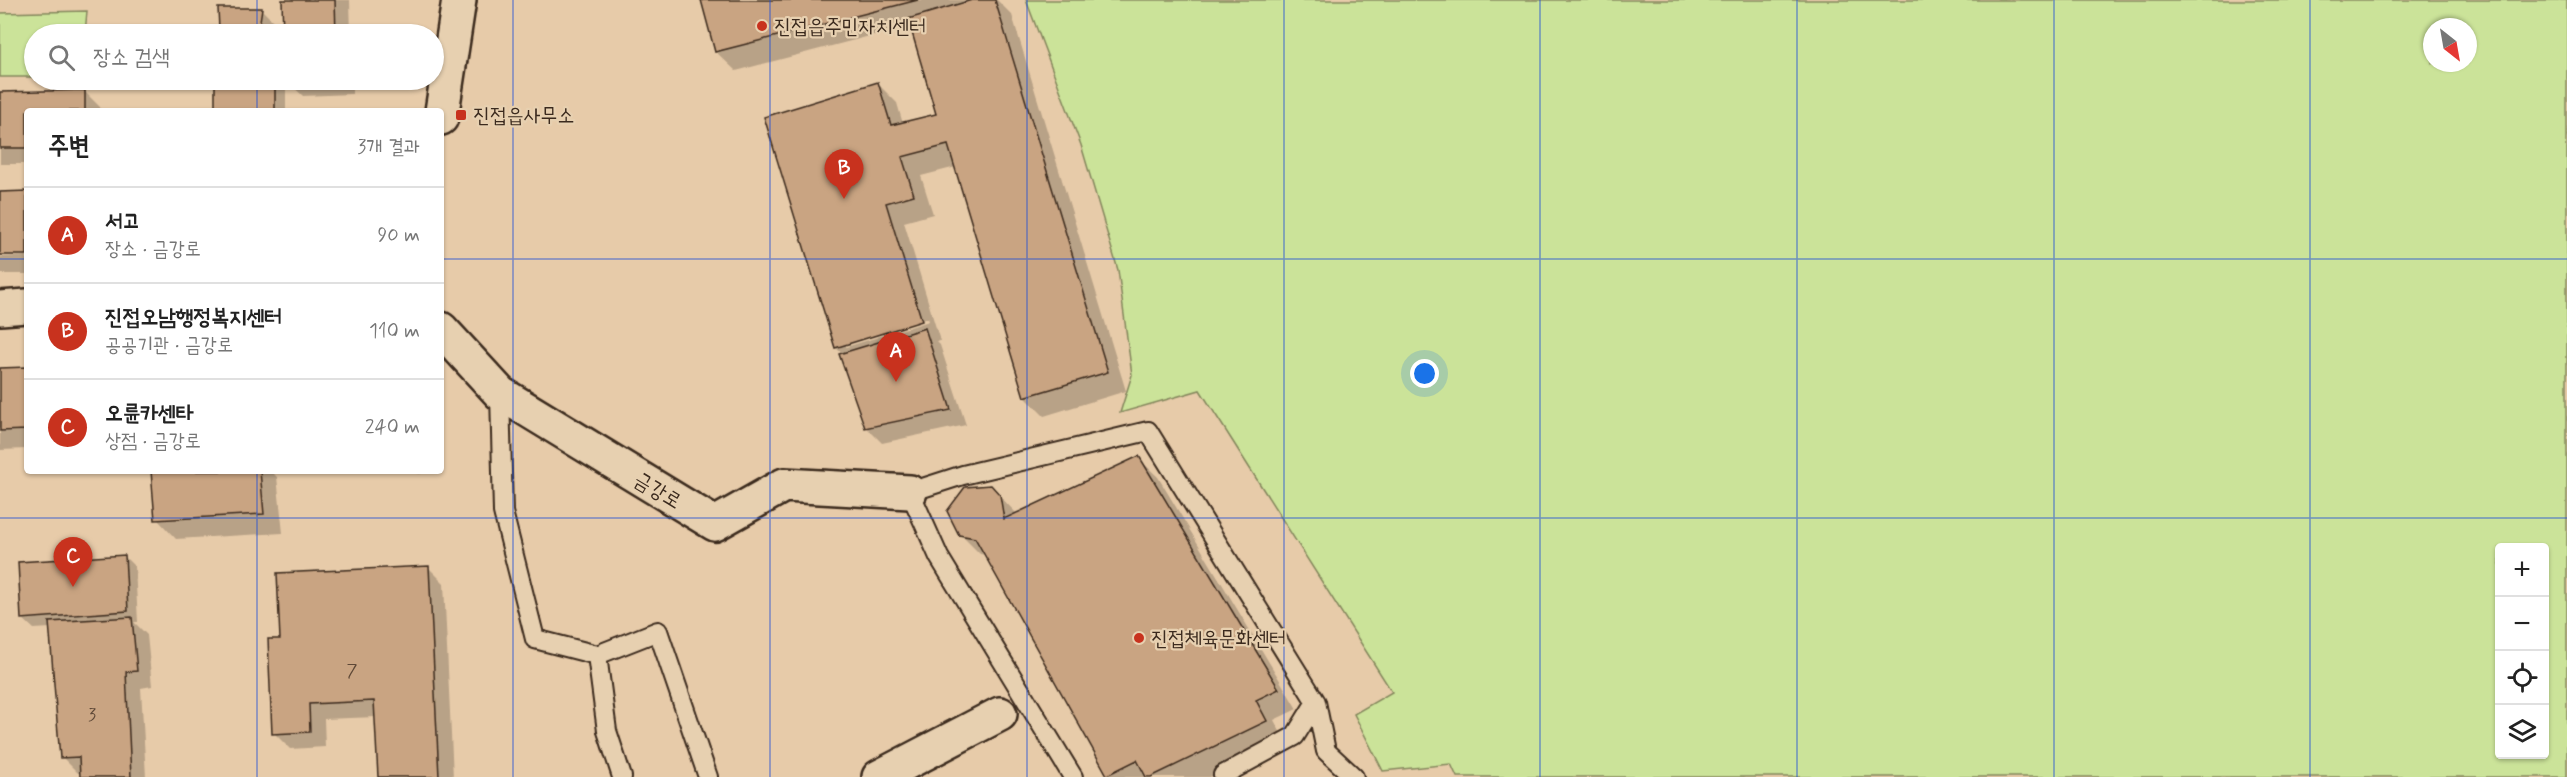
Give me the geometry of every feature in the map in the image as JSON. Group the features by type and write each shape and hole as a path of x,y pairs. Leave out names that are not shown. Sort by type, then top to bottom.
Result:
{"street":[{"path":"443,108 459,0"},
{"path":"0,308 24,306"},
{"name":"금강로","path":"444,332 500,393 715,525 784,485 910,492"},
{"path":"879,777 1000,714"}],"lane":[{"path":"500,393 503,512 535,639 597,655 658,631 708,777"},
{"path":"1073,777 939,557 910,492 963,475 1148,431 1316,702 1326,751 1354,777"},
{"path":"597,655 607,731 622,777"},
{"path":"1226,776 1295,736 1316,702"}],"green space":[{"path":"1026,0 2567,0 2567,777 1457,777 1451,764 1383,771 1354,714 1392,692 1200,390 1120,413 1132,375 1118,270 1081,145"},
{"path":"87,11 86,24 24,24 24,77 0,77 0,13"}],"building":[{"path":"282,0 335,0 336,24 283,24"},
{"name":"진접읍주민자치센터","path":"701,0 918,0 715,52"},
{"path":"972,0 995,0 1108,372 1024,397 948,145 902,157 914,195 886,203 922,321 835,348 764,117 878,82 891,125 936,114 908,19"},
{"path":"218,8 262,8 260,24 219,24"},
{"path":"85,90 85,108 24,108 24,148 0,148 0,92"},
{"path":"215,90 275,90 275,108 215,108"},
{"path":"24,191 24,255 0,255 0,192"},
{"path":"925,328 951,410 865,428 839,354"},
{"path":"24,367 24,430 0,431 0,368"},
{"name":"진접체육문화센터","path":"1139,456 1279,689 1256,700 1267,721 1151,777 1146,777 1137,760 1107,775 975,538 959,535 947,511 965,487 991,485 1000,495 1004,519"},
{"path":"151,474 260,474 264,514 155,520"},
{"path":"125,555 128,611 21,619 18,562"},
{"path":"429,566 439,777 378,777 374,701 309,704 310,732 272,734 268,639 280,639 277,573"},
{"path":"132,617 137,671 126,672 131,777 80,777 79,757 60,758 49,622"}],"place":[{"name":"진접읍주민자치센터","path":"762,26"},
{"name":"진접읍사무소","path":"461,115"},
{"name":"진접오남행정복지센터","path":"844,199"},
{"name":"서고","path":"896,382"},
{"name":"오륜카센타","path":"73,587"},
{"name":"진접체육문화센터","path":"1139,638"}]}
